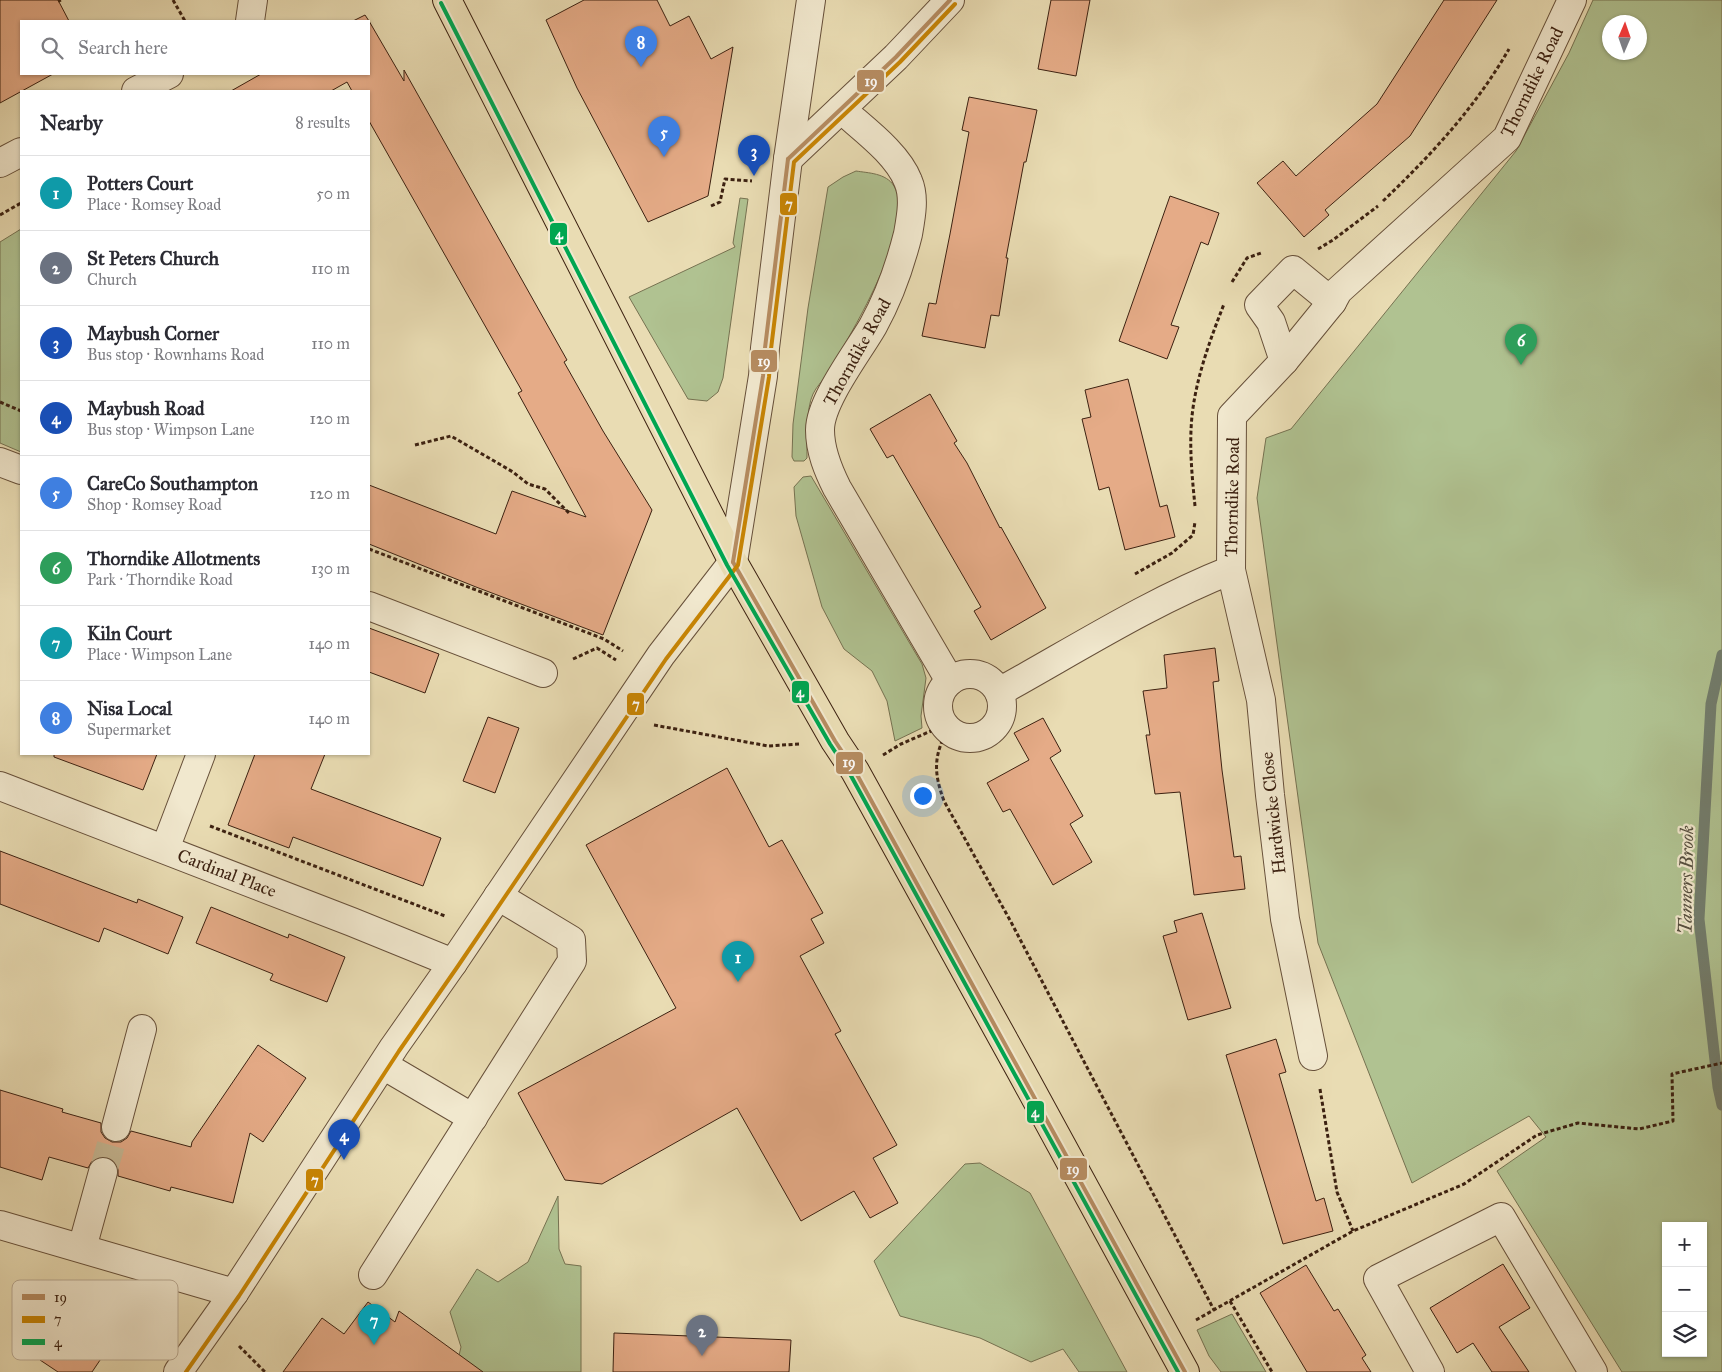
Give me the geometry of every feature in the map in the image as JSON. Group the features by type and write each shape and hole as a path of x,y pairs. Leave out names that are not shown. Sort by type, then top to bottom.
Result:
{"main road":[{"path":"448,0 733,562 859,780 1022,1073 1165,1339 1185,1372"}],"street":[{"path":"250,20 253,0"},
{"path":"178,1372 234,1293 383,1065 661,655 733,562 763,376 788,158 811,0"},
{"path":"788,158 896,57 950,0"},
{"name":"Thorndike Road","path":"999,692 1166,599 1200,582 1231,570 1232,416 1284,361 1332,302 1338,291 1508,138 1572,0"},
{"path":"138,90 168,75"},
{"name":"Thorndike Road","path":"842,109 898,163 908,182 912,202 903,256 891,291 873,326 838,382 825,409 819,429 822,450 826,466 837,488 950,680"},
{"path":"0,163 20,153"},
{"path":"1284,361 1271,322 1259,306 1293,270 1332,302"},
{"path":"0,462 20,470"},
{"name":"Hardwicke Close","path":"1231,570 1261,700 1270,796 1286,920 1313,1056"},
{"path":"370,606 543,673"},
{"path":"976,674 990,681 999,692 1002,700 1002,712 994,727 986,734 973,738 961,736 954,734 946,726 940,716 938,704 942,691 950,680 963,675 976,674"},
{"path":"166,849 201,755"},
{"name":"Cardinal Place","path":"0,786 166,849 453,963"},
{"path":"373,1275 572,961 571,940 498,896"},
{"path":"116,1127 142,1029"},
{"path":"383,1065 473,1118"},
{"path":"82,1248 103,1172"},
{"path":"1430,1372 1378,1279 1501,1217 1593,1372"},
{"path":"0,1225 234,1293"}],"path":[{"path":"173,0 184,20"},
{"path":"710,206 720,202 725,179 748,181"},
{"path":"0,214 20,204"},
{"path":"0,402 20,411"},
{"path":"414,445 451,436 513,472 528,484 545,489 570,514"},
{"path":"370,549 604,639 649,673"},
{"path":"543,673 597,648 649,673"},
{"path":"619,718 768,746 835,741"},
{"path":"901,744 946,726"},
{"path":"946,726 936,762 937,781 944,801 1011,922 1214,1310"},
{"path":"179,814 422,906 476,929"},
{"path":"1313,1056 1323,1101 1338,1192 1353,1231"},
{"path":"1165,1339 1353,1231 1464,1184 1537,1134 1578,1123 1639,1128 1673,1122 1672,1074 1722,1063"},
{"path":"1230,1301 1272,1372"}],"green space":[{"path":"1593,0 1722,0 1722,1372 1622,1372 1497,1171 1546,1137 1529,1116 1412,1183 1318,943 1257,498 1266,438 1291,429 1516,151 1569,53"},
{"path":"856,171 882,176 894,186 899,204 897,227 889,254 864,310 813,394 808,416 807,458 804,461 794,461 792,457 793,424 808,308 828,187"},
{"path":"740,198 748,199 723,378 718,392 707,401 688,399 629,297 735,247 733,243"},
{"path":"20,230 20,452 0,443 0,242"},
{"path":"811,476 922,664 926,678 921,716 922,728 895,741 887,701 872,671 844,649 822,607 796,516 794,487 803,477"},
{"path":"980,1163 1030,1193 1127,1372 1079,1372 1063,1349 1031,1362 980,1338 900,1316 874,1261 965,1164"},
{"path":"558,1196 559,1249 565,1264 581,1266 581,1372 455,1372 461,1347 450,1312 477,1269 498,1282 528,1262"},
{"path":"1232,1314 1266,1372 1221,1372 1209,1356 1197,1330"}],"building":[{"path":"0,0 58,0 68,20 20,20 20,75 51,75 24,90 20,90 20,92 0,103"},
{"path":"584,0 657,0 670,26 689,16 711,59 733,47 708,196 648,222 577,88 546,20"},
{"path":"1051,0 1090,0 1076,76 1038,69"},
{"path":"1444,0 1497,0 1410,136 1325,210 1329,215 1304,237 1257,183 1283,161 1296,176 1377,104"},
{"path":"365,15 368,20 355,20"},
{"path":"370,23 404,81 404,70 567,360 564,362 603,431 652,510 603,635 370,544 370,485 496,534 512,491 586,517 518,393 522,391 370,123 370,90 351,90 347,82 333,90 233,90 259,75 370,75"},
{"path":"969,97 1037,110 1026,162 1024,162 1006,258 1008,258 999,316 991,315 985,348 922,336 929,303 936,304 950,234 969,132 962,130"},
{"path":"1170,196 1219,213 1208,245 1201,242 1171,325 1179,327 1167,359 1119,341"},
{"path":"1128,379 1160,507 1167,505 1175,537 1125,550 1109,487 1099,490 1082,419 1091,417 1085,390"},
{"path":"930,394 957,441 954,443 967,463 1000,528 1046,608 991,640 974,611 981,607 893,455 887,458 870,429"},
{"path":"370,628 439,654 425,693 370,672"},
{"path":"1215,648 1219,681 1213,682 1222,770 1234,857 1241,856 1245,889 1194,895 1180,792 1155,794 1146,735 1150,735 1143,691 1167,688 1164,655"},
{"path":"488,717 519,728 495,793 463,781"},
{"path":"1043,718 1061,751 1050,758 1083,816 1070,824 1092,862 1053,885 1010,809 1003,812 987,783 1029,760 1014,733"},
{"path":"54,755 157,755 143,790 54,757"},
{"path":"255,755 325,755 311,789 441,838 423,886 293,837 289,848 228,825"},
{"path":"727,768 769,847 782,840 823,913 811,919 824,943 800,956 841,1031 835,1034 897,1145 873,1158 898,1203 870,1218 854,1191 801,1221 737,1108 602,1184 565,1180 518,1093 676,1008 586,845"},
{"path":"0,851 137,903 138,899 183,917 168,954 104,928 99,942 0,904"},
{"path":"211,907 288,938 289,934 345,957 327,1002 270,980 273,974 196,943"},
{"path":"1202,913 1231,1008 1188,1020 1163,936 1177,932 1174,921"},
{"path":"1276,1039 1286,1072 1279,1074 1316,1201 1324,1198 1333,1231 1283,1244 1226,1055"},
{"path":"258,1045 306,1078 263,1142 250,1133 233,1203 171,1187 170,1191 118,1176 118,1169 114,1161 107,1157 100,1157 92,1161 88,1168 49,1157 42,1180 0,1167 0,1090 63,1109 62,1112 101,1123 101,1132 105,1138 112,1142 121,1142 127,1138 131,1131 191,1147 192,1142"},
{"path":"1503,1264 1530,1308 1499,1327 1529,1372 1492,1372 1473,1343 1457,1353 1430,1308"},
{"path":"1306,1265 1334,1311 1338,1309 1366,1355 1362,1358 1371,1372 1307,1372 1260,1293"},
{"path":"368,1302 395,1322 399,1311 483,1372 283,1372 322,1318 344,1334"},
{"path":"614,1333 791,1340 789,1372 613,1372"},
{"path":"40,1360 100,1360 92,1372 58,1372"}],"waterway":[{"name":"Tanners Brook","path":"1722,655 1711,704 1699,919 1718,1087 1722,1105"}],"tunnel":[{"path":"103,1172 116,1127"}],"transit line":[{"name":"19","path":"788,159 896,57 950,0"},
{"name":"4","path":"441,3 727,565 830,744 850,774 1178,1372"},
{"name":"7","path":"186,1372 239,1296 399,1051 666,659 738,565 769,377 794,162 900,62 955,4"},
{"name":"19","path":"733,562 763,376 788,159"},
{"name":"19","path":"733,562 835,741 855,771 1185,1372"}],"place":[{"name":"Nisa Local","path":"641,67"},
{"name":"CareCo Southampton","path":"664,157"},
{"name":"Maybush Corner","path":"754,176"},
{"name":"Thorndike Allotments","path":"1521,365"},
{"name":"Potters Court","path":"738,982"},
{"name":"Maybush Road","path":"344,1160"},
{"name":"Kiln Court","path":"374,1345"},
{"name":"St Peters Church","path":"702,1356"}]}
